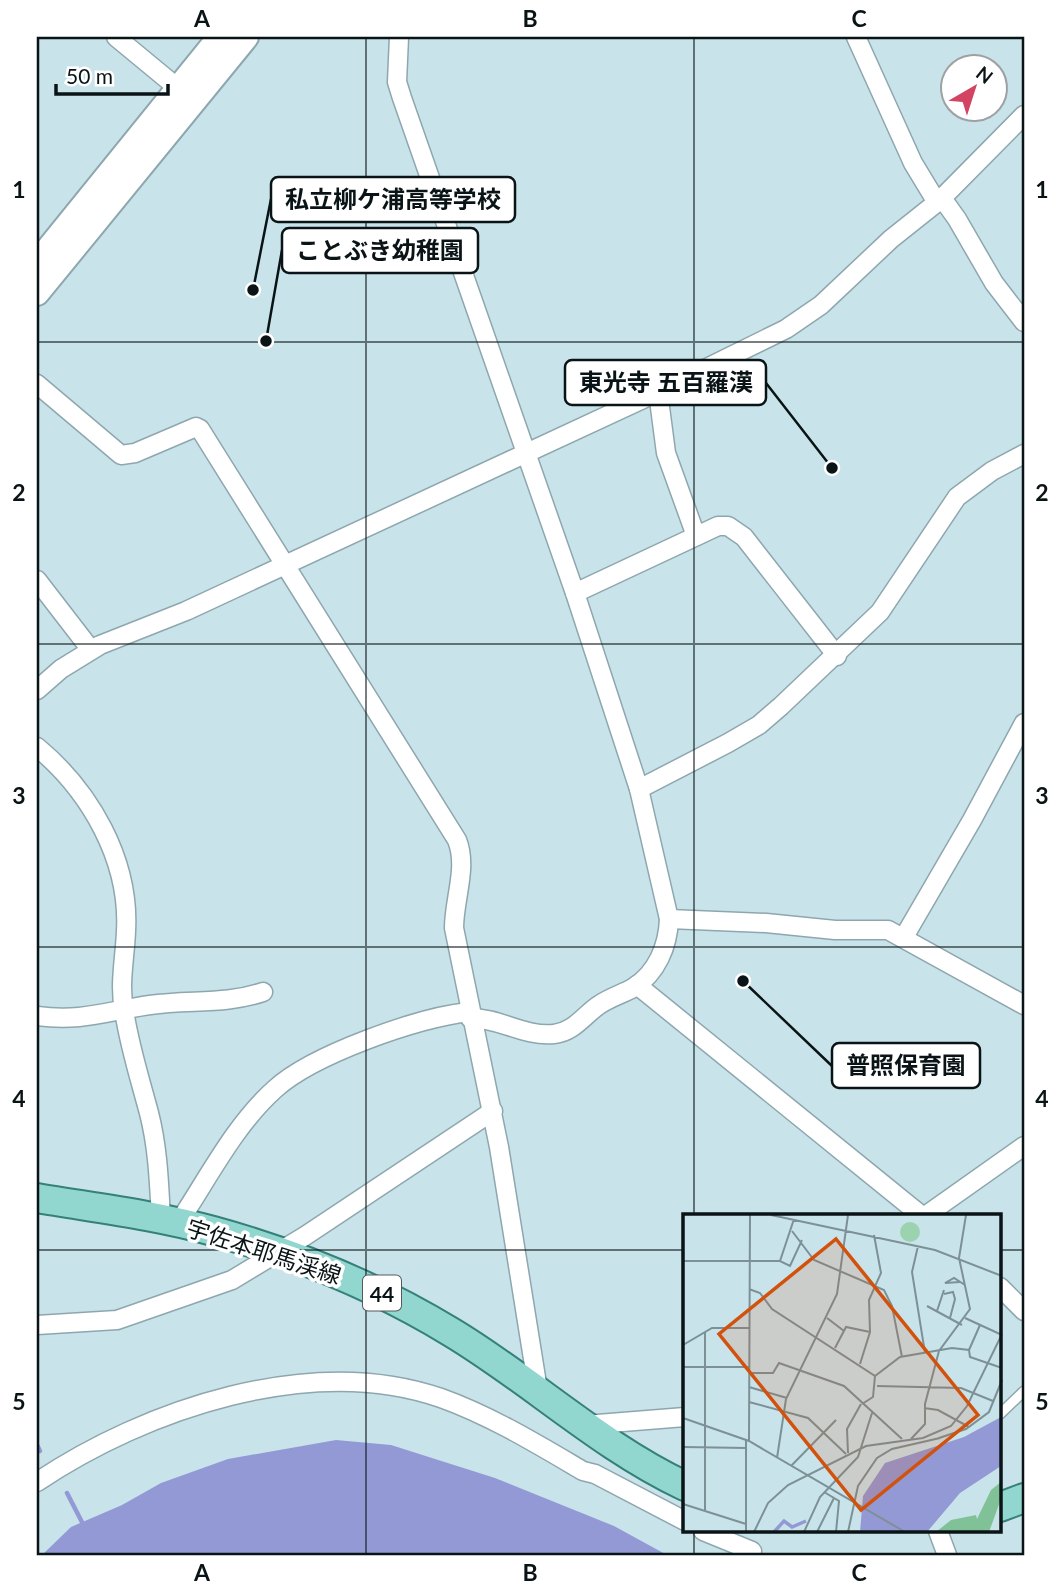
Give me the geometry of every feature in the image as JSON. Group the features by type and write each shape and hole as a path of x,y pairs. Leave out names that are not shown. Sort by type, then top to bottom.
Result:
{"main road":[{"name":"宇佐本耶馬渓線","path":"37,1198 171,1221 278,1253 377,1291 451,1332 538,1390 630,1458 683,1485"},
{"path":"1002,1506 1024,1497"}],"street":[{"path":"116,37 186,94"},
{"path":"37,293 186,94 220,37"},
{"path":"37,263 186,94 246,37"},
{"path":"37,747 83,795 117,859 126,905 127,932 121,969 124,1010 171,1221 186,1211 233,1138 276,1088 293,1076 388,1031 427,1019 470,1015 525,1032 560,1032 574,1026 598,1005 637,985 658,961 668,936 669,919 639,789 575,593 402,98 397,82 399,37"},
{"path":"856,37 914,163 933,196 957,219 993,283 1024,322"},
{"path":"37,690 61,669 91,650 186,611 658,392 786,329 821,305 891,239 940,200 1024,115"},
{"path":"37,384 121,455 135,453 196,427 200,429 457,840 462,865 454,928 470,1015 493,1111 538,1390"},
{"path":"658,392 666,453 696,536"},
{"path":"639,789 759,725 837,656 894,595 957,497 992,471 1024,454"},
{"path":"575,593 718,526 737,530 837,656"},
{"path":"37,580 91,650"},
{"path":"904,937 1024,723"},
{"path":"669,919 735,921 835,930 881,929 904,937 1024,1005"},
{"path":"637,985 922,1214"},
{"path":"37,1016 63,1020 160,1004 227,1002 263,992"},
{"path":"37,1325 117,1320 138,1315 232,1280 278,1253 493,1111"},
{"path":"927,1214 1024,1146"},
{"path":"1002,1289 1024,1311"},
{"path":"37,1482 90,1449 208,1403 315,1381 354,1381 413,1391 474,1411 583,1471 595,1474 683,1520"},
{"path":"585,1425 683,1417"},
{"path":"704,1532 756,1553"},
{"path":"733,1532 756,1553"},
{"path":"938,1532 947,1555"}],"lane":[{"path":"1002,1412 1024,1391"}],"water":[{"path":"336,1440 391,1445 495,1478 614,1526 667,1555 42,1555 71,1527 122,1505 161,1483 228,1459"}],"waterway":[{"path":"37,1445 40,1451"},
{"path":"67,1493 84,1526"}],"place":[{"name":"私立柳ケ浦高等学校","path":"253,290"},
{"name":"ことぶき幼稚園","path":"266,341"},
{"name":"東光寺 五百羅漢","path":"832,468"},
{"name":"普照保育園","path":"743,981"}]}
